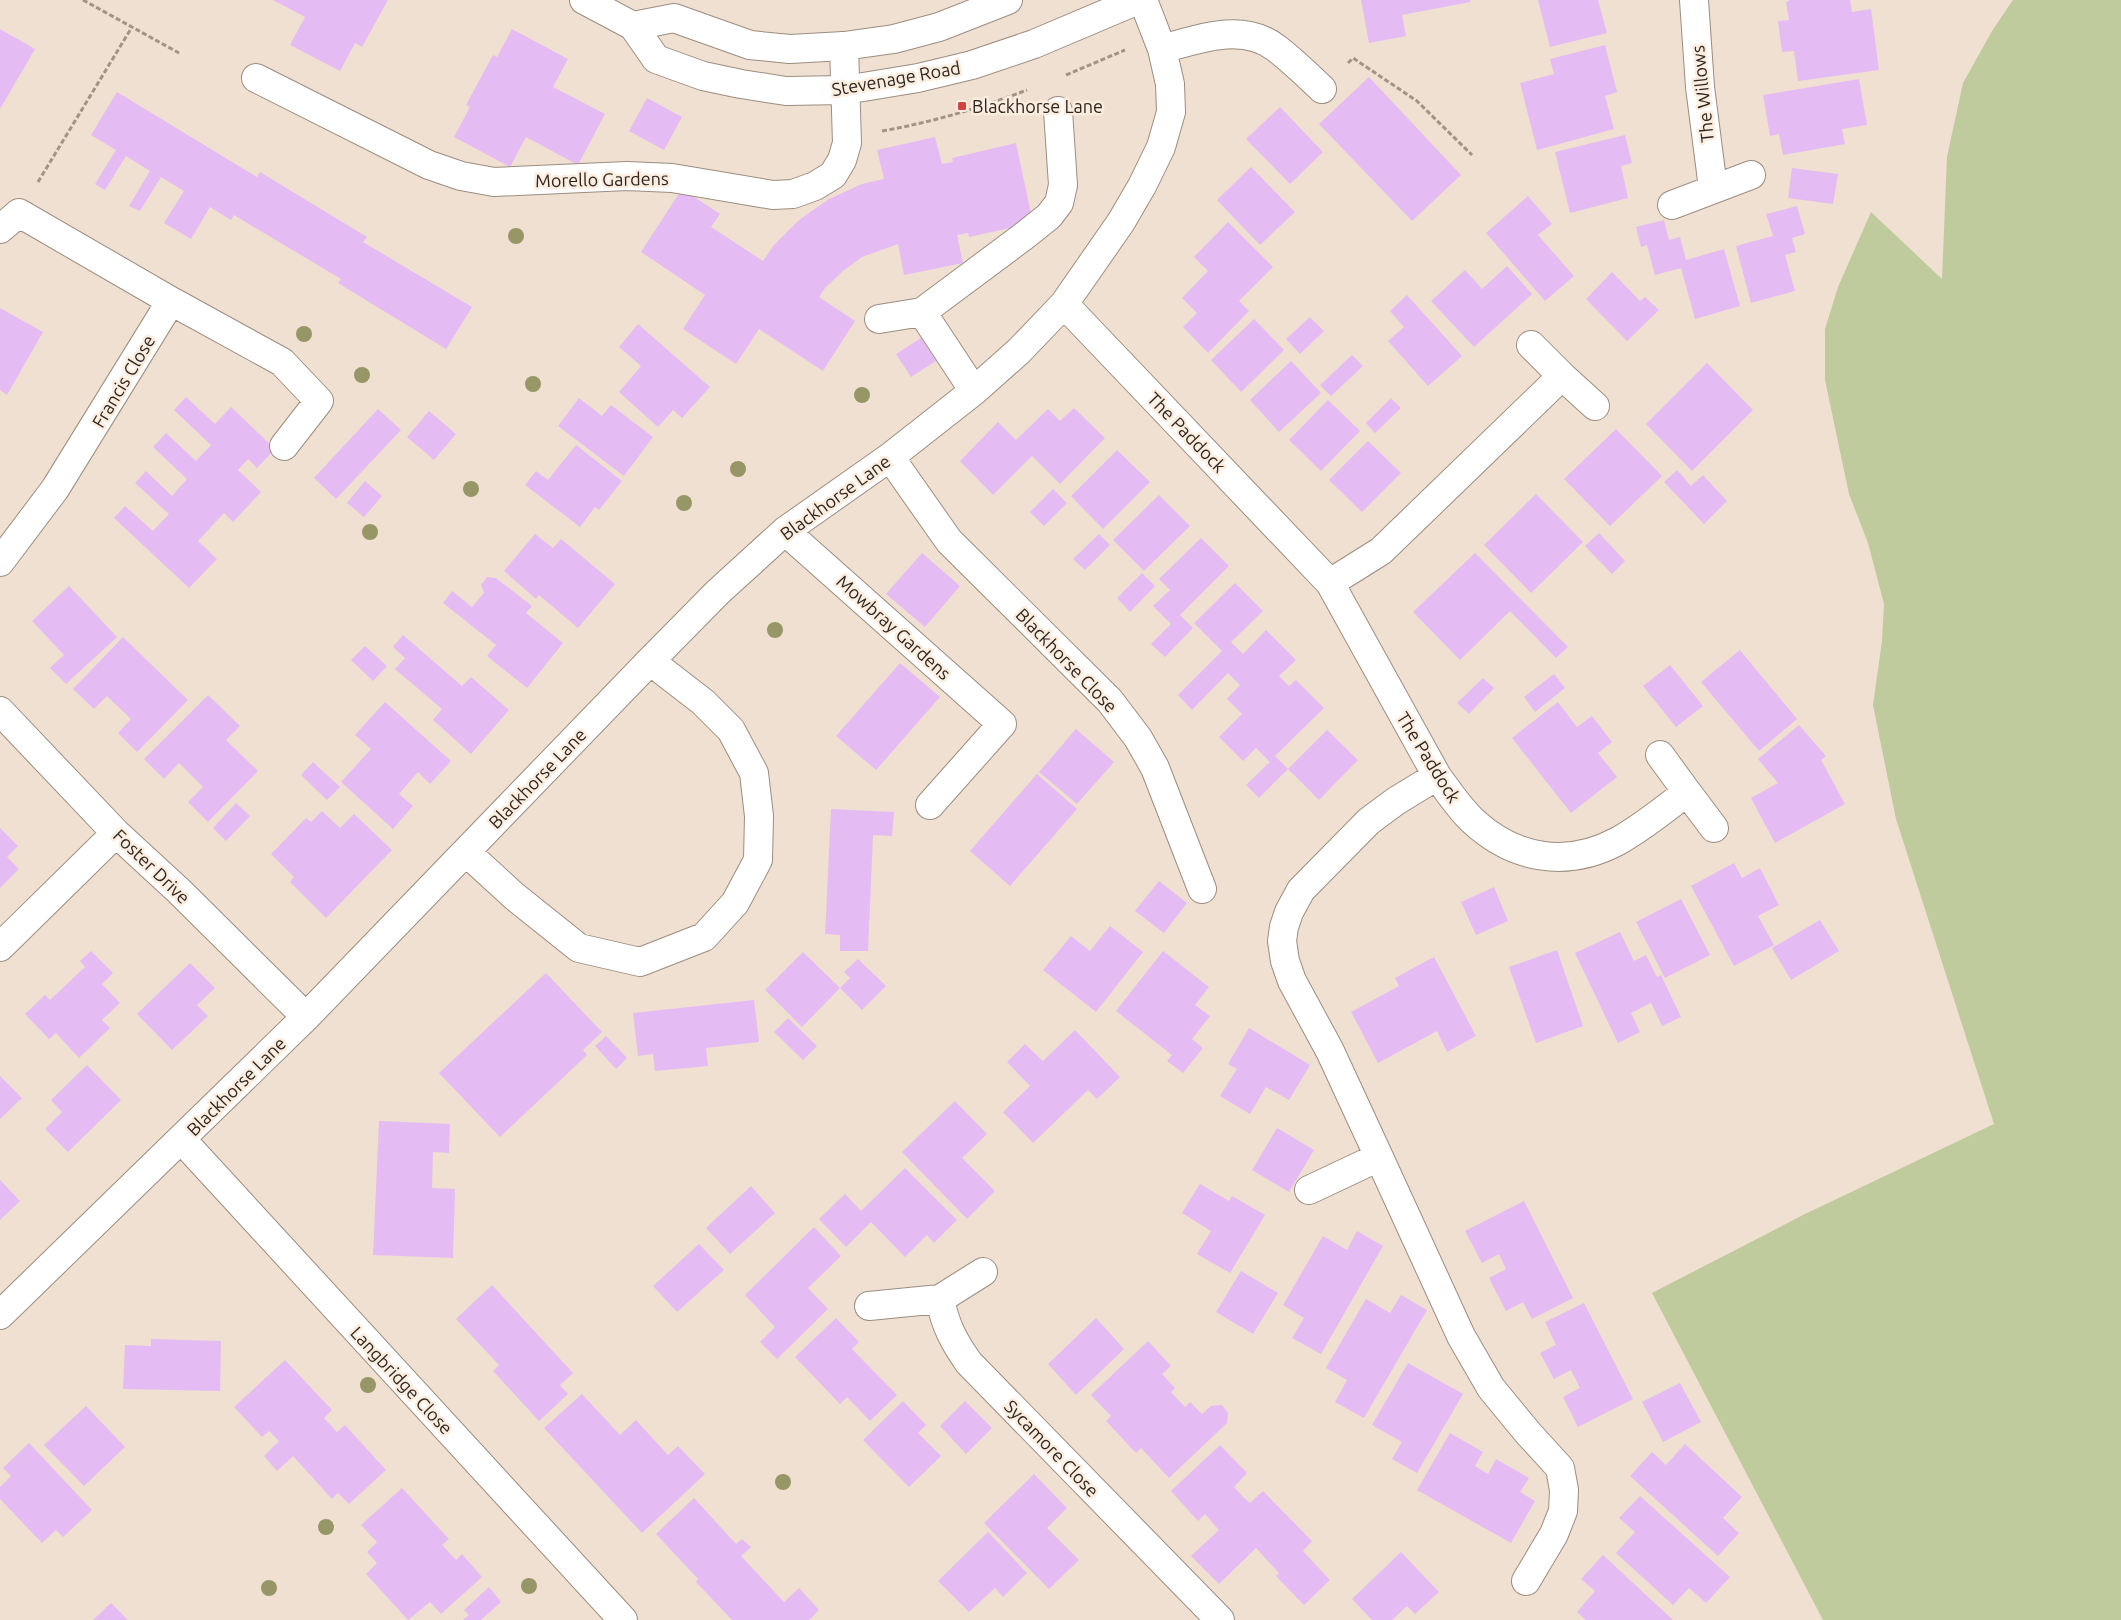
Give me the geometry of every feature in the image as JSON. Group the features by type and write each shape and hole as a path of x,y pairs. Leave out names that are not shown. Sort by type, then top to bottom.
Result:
{"street":[{"name":"Stevenage Road","path":"584,0 633,26 656,59 703,76 786,91 845,90 918,78 972,64 1034,44 1138,0"},
{"path":"633,26 674,18 750,45 790,49 844,46 894,39 939,27 1008,0"},
{"name":"Blackhorse Lane","path":"0,1315 182,1140 306,1017 718,592 785,530 890,457 974,391 1019,351 1064,304 1121,222 1142,186 1161,147 1171,112 1170,84 1162,49 1143,0"},
{"name":"The Willows","path":"1694,0 1700,87 1713,188"},
{"path":"1162,49 1201,38 1231,34 1257,38 1275,47 1322,89"},
{"name":"Morello Gardens","path":"256,78 429,165 461,176 494,182 627,176 672,178 773,195 793,194 815,186 833,175 842,160 848,143 844,46"},
{"path":"879,318 922,312 1049,216 1059,203 1063,185 1058,111"},
{"path":"1672,205 1751,175"},
{"path":"10,221 172,301 282,362 319,401 284,446"},
{"name":"Francis Close","path":"0,562 55,489 172,301"},
{"name":"The Paddock","path":"1064,304 1330,583 1437,776 1473,822 1513,848 1534,855 1562,858 1590,852 1618,841 1687,792"},
{"path":"922,312 974,391"},
{"path":"1531,345 1595,406"},
{"path":"1330,583 1382,551 1562,376"},
{"name":"Blackhorse Close","path":"890,457 949,541 1110,701 1138,738 1155,768 1202,889"},
{"name":"Mowbray Gardens","path":"785,530 1002,724 930,805"},
{"path":"466,852 514,896 579,948 640,962 704,937 735,902 758,860 759,816 754,772 731,730 703,702 650,661"},
{"name":"Foster Drive","path":"0,711 116,833 306,1017"},
{"path":"1660,755 1714,828"},
{"path":"1437,776 1396,801 1369,821 1301,890 1289,912 1284,927 1283,951 1292,981 1330,1051 1461,1336 1491,1388 1521,1426 1560,1468 1564,1490 1562,1511 1554,1534 1526,1581"},
{"path":"0,947 116,833"},
{"name":"Langbridge Close","path":"182,1140 623,1620"},
{"path":"1309,1190 1379,1157"},
{"path":"869,1306 940,1299 983,1272"},
{"name":"Sycamore Close","path":"940,1299 947,1328 954,1343 969,1363 1220,1620"}],"path":[{"path":"83,0 179,53"},
{"path":"10,221 132,27"},
{"path":"1322,89 1353,58 1417,101 1472,155"}],"green space":[{"path":"2013,0 2121,0 2121,1620 1823,1620 1652,1293 1803,1215 1994,1124 1896,819 1873,705 1882,641 1884,604 1868,543 1849,494 1825,380 1825,329 1838,287 1871,212 1942,279 1947,157 1963,83 1992,31"}],"building":[{"path":"273,0 388,0 362,47 355,43 340,71 290,45 305,17"},
{"path":"1361,0 1470,0 1470,2 1402,15 1406,36 1369,43"},
{"path":"1538,0 1598,0 1607,33 1550,47"},
{"path":"1790,0 1850,0 1852,12 1871,9 1879,70 1798,81 1794,51 1782,52 1778,21 1789,20 1786,2"},
{"path":"0,29 35,49 0,109"},
{"path":"512,29 568,59 553,87 605,114 578,165 526,137 510,167 454,137 470,107 466,105 493,55 497,57"},
{"path":"1605,45 1617,92 1605,96 1614,129 1537,150 1520,83 1554,74 1550,59"},
{"path":"1369,77 1461,175 1412,221 1319,124"},
{"path":"1859,79 1867,125 1842,129 1845,144 1783,155 1779,134 1770,136 1763,95"},
{"path":"117,92 257,177 260,172 367,237 363,242 472,307 446,349 338,283 341,279 234,215 231,220 210,207 191,239 164,223 184,191 161,177 140,211 129,206 150,171 126,156 105,190 95,184 116,150 91,135"},
{"path":"647,98 682,117 664,150 629,131"},
{"path":"1280,107 1323,152 1290,184 1246,139"},
{"path":"1625,135 1632,163 1621,166 1628,198 1570,213 1555,152"},
{"path":"935,137 942,164 953,162 952,158 1016,143 1033,223 969,237 968,233 957,235 963,263 904,275 898,244 862,257 843,271 825,288 819,297 855,321 823,371 759,329 736,364 683,329 705,295 641,252 682,189 720,214 711,227 763,261 774,245 799,220 829,199 862,184 884,179 877,150"},
{"path":"1251,167 1295,212 1260,245 1217,200"},
{"path":"1792,168 1838,174 1833,204 1788,198"},
{"path":"1528,196 1552,224 1538,235 1574,276 1545,301 1486,233"},
{"path":"1797,206 1805,234 1792,238 1796,252 1785,255 1795,291 1751,303 1736,246 1773,236 1766,214"},
{"path":"1664,220 1669,240 1680,237 1686,260 1724,249 1740,306 1695,319 1681,268 1655,275 1647,245 1641,247 1636,227"},
{"path":"1228,222 1273,267 1239,301 1249,311 1208,353 1183,327 1197,313 1182,298 1208,271 1194,257"},
{"path":"1507,266 1532,294 1474,347 1431,301 1465,270 1482,289"},
{"path":"1612,272 1640,301 1645,297 1659,310 1627,341 1586,299"},
{"path":"1407,295 1462,356 1428,386 1388,341 1404,327 1390,311"},
{"path":"0,308 43,332 7,395 0,390"},
{"path":"1310,317 1324,331 1300,354 1286,339"},
{"path":"1254,319 1284,350 1241,392 1211,360"},
{"path":"638,324 710,387 682,418 673,410 658,427 619,392 641,366 619,347"},
{"path":"921,338 936,361 911,377 896,354"},
{"path":"1352,355 1363,366 1331,396 1320,385"},
{"path":"1291,361 1321,393 1279,432 1250,400"},
{"path":"1707,363 1753,410 1692,471 1646,424"},
{"path":"186,397 215,424 231,407 275,449 257,468 248,459 238,470 261,492 233,522 224,513 198,541 217,559 189,588 114,518 125,506 153,531 169,514 135,483 146,471 172,496 187,479 153,447 166,433 196,461 211,445 174,410"},
{"path":"579,398 602,416 611,405 653,437 624,476 558,426"},
{"path":"1391,398 1401,408 1375,433 1366,423"},
{"path":"1328,400 1360,431 1321,471 1289,440"},
{"path":"1074,408 1105,438 1060,484 1032,456 993,495 960,461 998,422 1016,440 1048,409 1060,421"},
{"path":"378,409 401,430 336,499 314,478"},
{"path":"429,411 456,434 434,460 407,437"},
{"path":"1616,429 1662,476 1610,526 1564,479"},
{"path":"1368,441 1401,473 1362,512 1329,480"},
{"path":"576,445 622,481 599,510 595,507 580,527 525,485 536,471 548,480"},
{"path":"1117,450 1150,482 1103,529 1071,496"},
{"path":"1677,470 1691,486 1703,475 1727,501 1704,524 1664,482"},
{"path":"365,481 382,496 364,517 347,503"},
{"path":"1053,489 1067,503 1044,526 1030,512"},
{"path":"1536,494 1583,542 1531,593 1484,545"},
{"path":"1159,495 1190,526 1144,571 1113,540"},
{"path":"1599,533 1625,561 1612,574 1585,546"},
{"path":"535,534 553,548 561,539 615,584 578,628 539,595 536,599 504,571"},
{"path":"1099,534 1110,545 1085,570 1073,559"},
{"path":"1201,538 1229,566 1180,615 1193,628 1165,657 1151,644 1171,624 1153,606 1170,590 1159,579"},
{"path":"922,553 960,586 925,627 886,594"},
{"path":"1475,553 1568,647 1556,658 1510,611 1460,660 1413,612"},
{"path":"1142,573 1155,586 1130,612 1117,598"},
{"path":"487,577 496,578 532,606 526,613 563,643 527,688 487,656 496,645 443,603 452,591 472,607 484,593 481,585"},
{"path":"1235,583 1263,611 1231,642 1243,654 1266,630 1296,660 1279,676 1289,686 1296,680 1324,708 1275,756 1288,769 1259,798 1246,785 1270,762 1256,748 1243,761 1219,737 1242,714 1227,699 1240,685 1228,673 1192,710 1178,695 1222,651 1194,623"},
{"path":"69,586 117,637 66,684 50,668 64,655 32,621"},
{"path":"403,635 462,686 471,677 509,710 471,754 433,720 442,709 395,669 405,658 393,647"},
{"path":"123,637 188,700 137,752 118,733 131,719 107,696 94,709 73,689"},
{"path":"365,646 387,666 373,681 351,660"},
{"path":"1740,650 1797,719 1759,751 1701,682"},
{"path":"900,663 940,697 876,770 836,736"},
{"path":"1670,665 1703,706 1676,727 1643,686"},
{"path":"1554,674 1565,688 1535,712 1524,697"},
{"path":"1483,678 1494,688 1469,714 1457,703"},
{"path":"208,695 240,726 226,740 258,771 208,822 188,802 203,787 179,763 164,779 144,759"},
{"path":"385,702 451,761 430,784 418,772 399,794 413,806 393,829 341,782 371,749 355,735"},
{"path":"1558,702 1577,727 1592,716 1612,742 1598,753 1617,777 1571,813 1512,738"},
{"path":"1799,725 1826,756 1821,760 1845,804 1775,843 1751,798 1778,783 1758,759"},
{"path":"1076,729 1114,762 1077,804 1039,772"},
{"path":"1327,730 1358,760 1319,800 1288,769"},
{"path":"313,762 340,787 327,800 301,775"},
{"path":"1037,774 1077,809 1010,886 970,851"},
{"path":"236,803 250,816 226,841 213,828"},
{"path":"831,809 894,812 892,836 873,835 868,951 840,951 840,935 825,934"},
{"path":"322,811 340,828 354,814 392,850 326,918 290,882 294,877 271,854 306,818 311,822"},
{"path":"0,828 18,846 7,857 19,869 0,888"},
{"path":"1734,863 1742,878 1760,868 1779,905 1758,916 1774,945 1734,966 1691,886"},
{"path":"1159,881 1187,903 1164,933 1135,911"},
{"path":"1494,887 1508,921 1476,935 1461,902"},
{"path":"1681,899 1710,955 1665,978 1636,922"},
{"path":"1820,920 1839,951 1791,980 1772,948"},
{"path":"1110,926 1143,952 1096,1012 1043,970 1071,936 1090,951"},
{"path":"1620,932 1634,961 1646,955 1657,977 1661,975 1681,1017 1662,1026 1651,1003 1631,1013 1640,1032 1618,1043 1575,953"},
{"path":"1557,950 1583,1026 1536,1043 1509,967"},
{"path":"91,951 113,973 102,984 120,1003 102,1020 110,1028 79,1058 56,1033 49,1039 25,1014 45,995 50,1000 85,967 80,961"},
{"path":"1163,951 1209,987 1195,1005 1210,1016 1192,1039 1203,1048 1183,1073 1167,1061 1172,1055 1116,1011"},
{"path":"803,952 840,988 802,1027 765,990"},
{"path":"1434,957 1476,1036 1447,1052 1437,1031 1378,1063 1351,1012 1399,986 1395,978"},
{"path":"858,959 886,986 862,1010 840,988 850,978 844,972"},
{"path":"190,963 215,988 197,1005 208,1016 172,1050 137,1014"},
{"path":"546,973 602,1032 583,1050 587,1055 500,1137 439,1073"},
{"path":"754,1000 759,1042 706,1048 708,1066 655,1071 653,1054 638,1056 633,1013"},
{"path":"788,1018 817,1046 803,1060 774,1032"},
{"path":"1249,1028 1310,1065 1289,1100 1266,1087 1250,1114 1220,1096 1237,1069 1228,1064"},
{"path":"1075,1030 1120,1077 1097,1099 1088,1090 1033,1143 1003,1112 1030,1086 1007,1062 1025,1044 1043,1061"},
{"path":"606,1036 627,1058 616,1069 595,1046"},
{"path":"87,1065 121,1100 68,1152 45,1129 62,1112 51,1100"},
{"path":"0,1076 22,1098 0,1119"},
{"path":"955,1101 987,1134 962,1158 995,1191 967,1219 902,1152"},
{"path":"379,1121 450,1124 449,1153 433,1152 432,1188 455,1189 453,1258 373,1255"},
{"path":"1277,1128 1314,1150 1289,1192 1252,1170"},
{"path":"905,1168 957,1220 934,1243 927,1235 905,1257 871,1222 846,1247 819,1219 845,1194 861,1211"},
{"path":"0,1180 20,1201 0,1220"},
{"path":"1200,1184 1229,1201 1232,1196 1265,1215 1230,1273 1197,1254 1211,1231 1182,1213"},
{"path":"751,1186 775,1213 730,1254 706,1228"},
{"path":"1524,1201 1573,1298 1532,1319 1523,1302 1506,1311 1489,1278 1506,1269 1499,1254 1482,1263 1465,1231"},
{"path":"814,1227 841,1256 808,1288 828,1309 777,1359 760,1342 775,1327 745,1295"},
{"path":"1357,1231 1383,1246 1321,1354 1292,1338 1304,1318 1283,1305 1323,1236 1347,1250"},
{"path":"699,1244 724,1270 677,1312 653,1286"},
{"path":"1241,1271 1278,1293 1253,1334 1216,1312"},
{"path":"492,1285 573,1373 560,1385 568,1394 539,1421 493,1371 499,1365 456,1319"},
{"path":"1401,1295 1427,1310 1364,1418 1335,1402 1347,1380 1326,1368 1366,1299 1390,1313"},
{"path":"1584,1303 1633,1399 1578,1427 1563,1397 1580,1388 1571,1370 1554,1379 1540,1353 1556,1345 1545,1322"},
{"path":"836,1318 859,1342 852,1349 897,1395 870,1421 847,1397 840,1404 795,1357"},
{"path":"1096,1318 1124,1349 1076,1395 1048,1364"},
{"path":"151,1339 221,1341 220,1391 123,1389 125,1345 151,1346"},
{"path":"1148,1341 1171,1366 1162,1374 1175,1388 1171,1392 1185,1407 1190,1402 1202,1414 1211,1406 1222,1405 1228,1413 1227,1423 1169,1478 1141,1448 1136,1453 1106,1421 1111,1416 1091,1395"},
{"path":"285,1360 332,1410 324,1418 337,1432 345,1425 386,1470 349,1504 338,1493 332,1499 293,1456 277,1471 264,1456 279,1441 269,1431 262,1437 234,1407"},
{"path":"1408,1363 1463,1394 1417,1473 1392,1459 1402,1442 1372,1425"},
{"path":"1680,1383 1701,1422 1663,1442 1642,1402"},
{"path":"582,1394 620,1435 636,1420 668,1455 678,1446 705,1474 642,1533 544,1428"},
{"path":"903,1401 926,1425 918,1433 941,1456 909,1487 863,1440"},
{"path":"965,1401 992,1428 966,1454 940,1426"},
{"path":"86,1406 125,1447 84,1486 44,1445"},
{"path":"1450,1433 1483,1452 1475,1466 1488,1474 1496,1459 1529,1478 1520,1492 1535,1501 1511,1543 1417,1490"},
{"path":"29,1443 92,1510 63,1537 56,1530 42,1543 0,1499 0,1487 11,1476 3,1468"},
{"path":"1685,1444 1742,1497 1723,1518 1739,1533 1718,1556 1630,1476 1652,1452 1666,1465"},
{"path":"1220,1445 1247,1473 1234,1487 1244,1498 1250,1503 1263,1491 1312,1541 1303,1551 1330,1580 1304,1605 1276,1576 1279,1573 1256,1548 1219,1584 1191,1556 1219,1530 1205,1514 1198,1521 1171,1491"},
{"path":"1034,1474 1067,1508 1047,1528 1079,1560 1049,1589 984,1523"},
{"path":"402,1488 449,1539 442,1545 456,1560 462,1554 482,1577 441,1614 430,1602 408,1620 366,1574 377,1563 367,1552 377,1542 361,1525"},
{"path":"1640,1496 1730,1577 1706,1603 1689,1588 1673,1605 1616,1553 1635,1532 1619,1518"},
{"path":"694,1498 736,1544 742,1539 751,1547 741,1556 784,1602 799,1588 819,1610 809,1620 732,1620 696,1582 698,1579 656,1534"},
{"path":"988,1532 1027,1573 1003,1597 995,1588 969,1612 938,1581"},
{"path":"1401,1552 1439,1592 1415,1614 1407,1606 1392,1620 1372,1620 1352,1599"},
{"path":"1603,1555 1673,1620 1586,1620 1577,1612 1595,1591 1581,1579"},
{"path":"489,1587 501,1602 481,1620 463,1620 469,1615 464,1610"},
{"path":"111,1603 128,1620 93,1620"}],"place":[{"name":"Blackhorse Lane","path":"962,106"}]}
